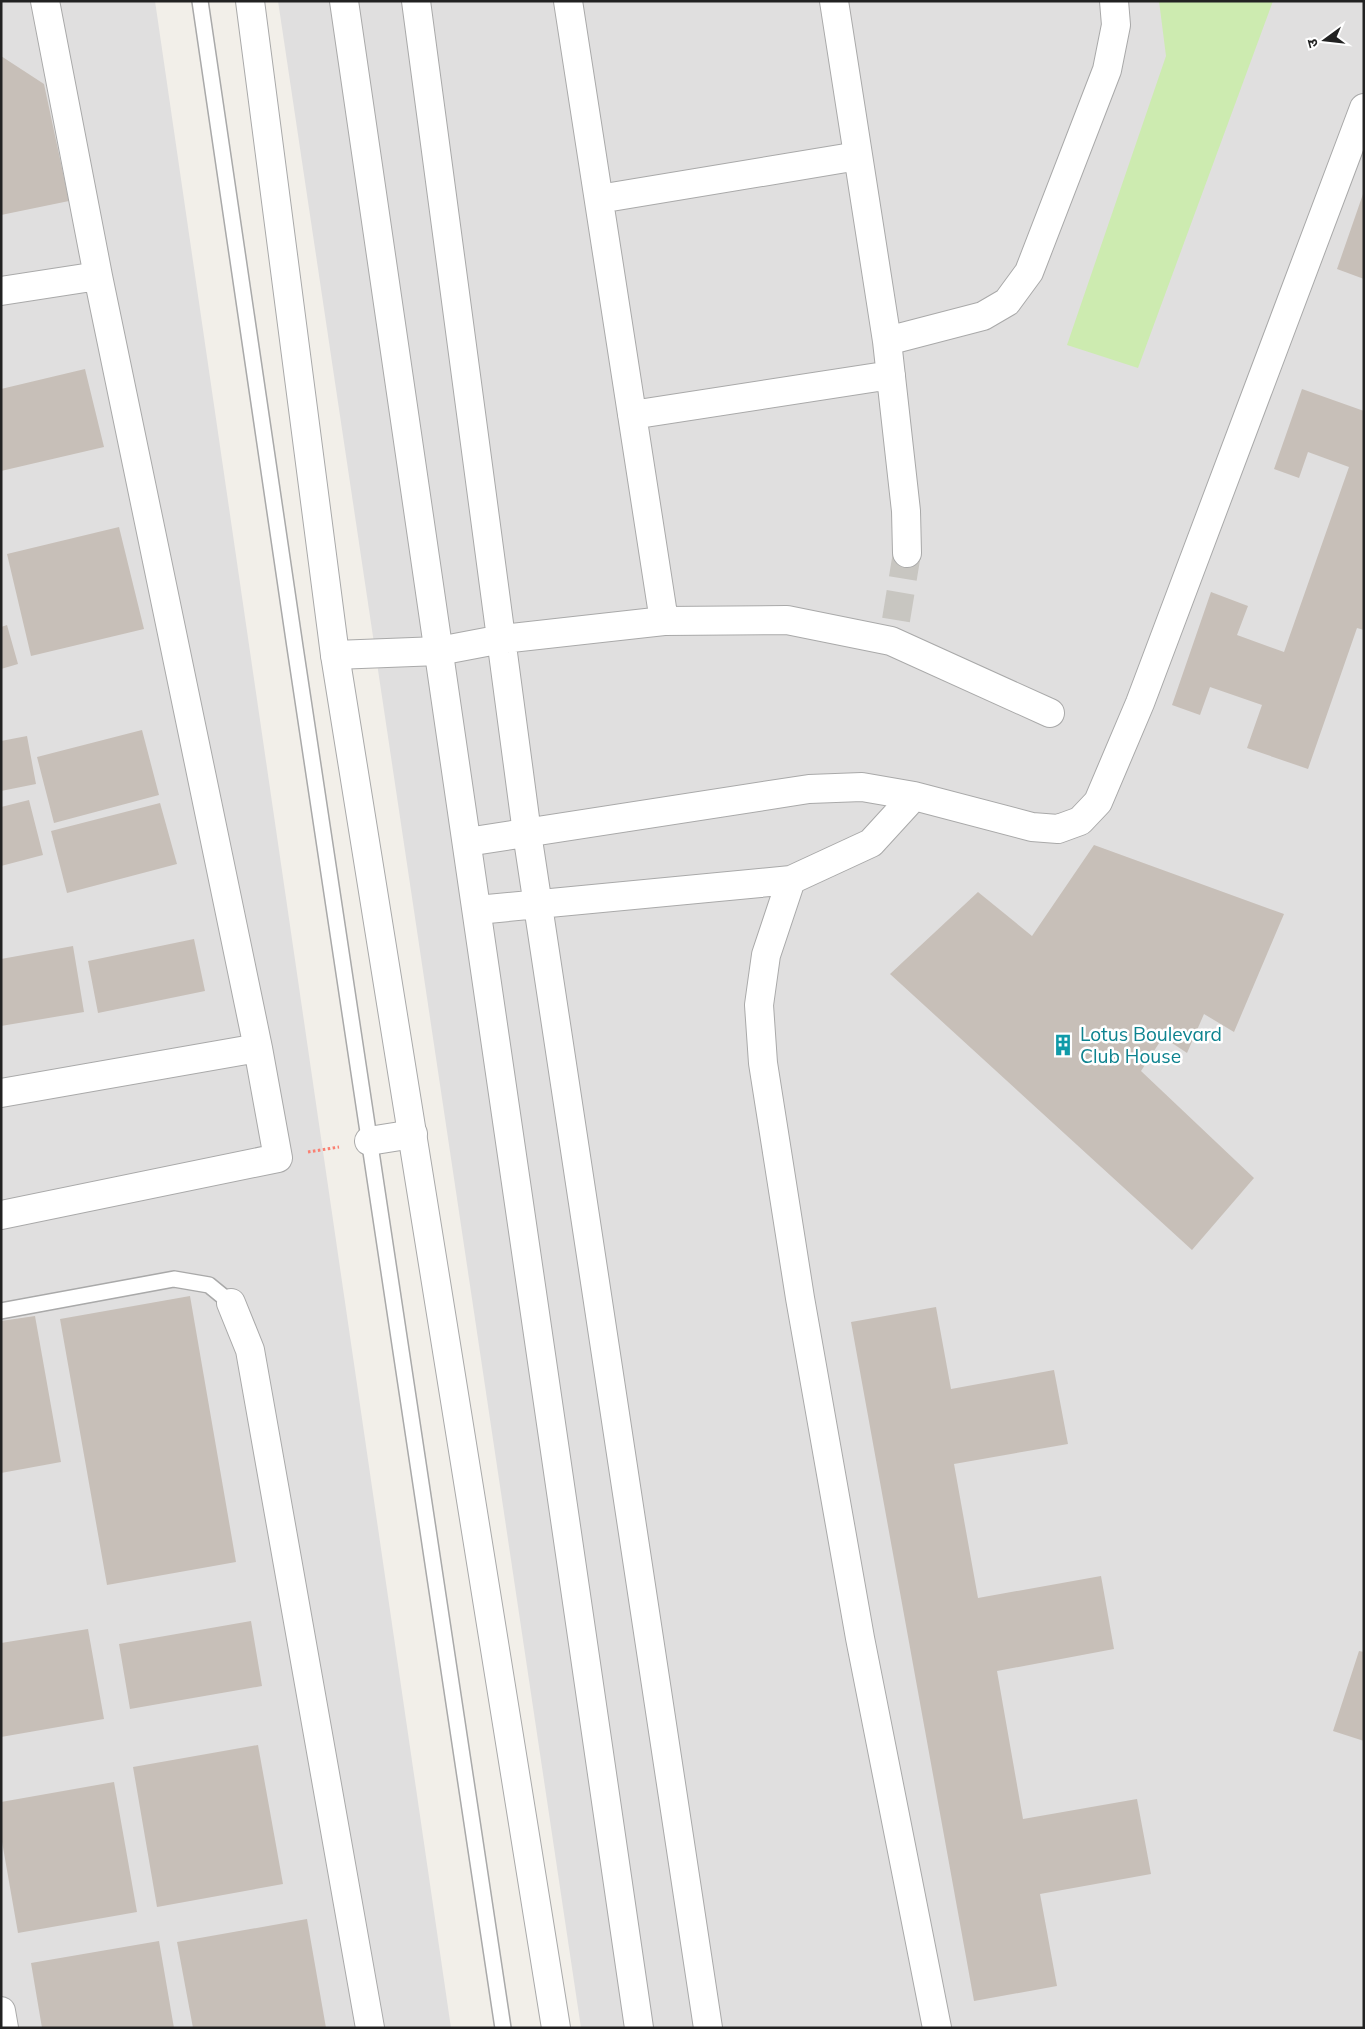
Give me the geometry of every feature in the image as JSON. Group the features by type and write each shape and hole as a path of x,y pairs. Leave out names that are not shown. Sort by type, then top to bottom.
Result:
{"street":[{"path":"1,1215 278,1158 258,1048 98,276 45,1"},
{"path":"250,1 335,655 414,1134 556,2028"},
{"path":"344,1 638,2028"},
{"path":"416,1 527,833 708,2028"},
{"path":"568,1 664,621"},
{"path":"834,1 888,340 906,511 907,553"},
{"path":"888,340 983,316 1007,302 1029,272 1107,70 1116,25 1114,1"},
{"path":"467,842 809,789 862,787 914,796 1032,827 1058,829 1080,821 1098,802 1140,704 1364,108"},
{"path":"599,199 858,156"},
{"path":"1,291 98,276"},
{"path":"632,415 891,375"},
{"path":"335,655 439,651 502,640 664,621 787,620 893,630 1050,714"},
{"path":"477,910 537,902 791,880 871,843 914,796"},
{"path":"791,880 766,955 759,1006 763,1063 802,1308 860,1638 937,2028"},
{"path":"1,1093 258,1048"},
{"path":"369,1141 414,1134"},
{"path":"231,1303 250,1350 370,2028"},
{"path":"1,2011 4,2028"}],"lane":[{"path":"200,1 503,2028"},
{"path":"1,1312 174,1279 209,1285 231,1303"}],"path":[{"path":"278,1158 369,1141"}],"shaded area":[{"path":"1,1 155,1 451,2028 1,2028"},
{"path":"278,1 1364,1 1364,2028 581,2028"}],"green space":[{"path":"1159,1 1273,1 1138,368 1067,345 1166,56"}],"building":[{"path":"1,56 44,84 69,201 1,215"},
{"path":"1364,194 1364,279 1337,269"},
{"path":"85,369 104,447 1,471 1,389"},
{"path":"1302,389 1364,411 1364,630 1357,628 1308,769 1247,748 1262,705 1210,687 1200,715 1172,705 1211,592 1248,606 1237,635 1284,652 1349,467 1308,452 1299,478 1274,469"},
{"path":"119,527 144,629 31,656 7,554"},
{"path":"7,625 18,664 1,669 1,627"},
{"path":"142,730 159,795 54,823 37,757"},
{"path":"27,736 36,784 1,791 1,741"},
{"path":"29,800 43,855 1,866 1,807"},
{"path":"160,803 177,864 67,893 51,831"},
{"name":"Lotus Boulevard Club House","path":"1094,845 1284,914 1234,1032 1204,1014 1187,1053 1163,1037 1141,1071 1254,1178 1192,1250 890,974 978,892 1032,936"},
{"path":"194,939 205,991 98,1013 88,961"},
{"path":"73,946 84,1012 1,1026 1,959"},
{"path":"190,1296 236,1562 107,1585 60,1319"},
{"path":"936,1307 951,1389 1054,1370 1068,1444 954,1464 978,1598 1101,1576 1114,1649 997,1671 1023,1819 1137,1799 1151,1874 1040,1894 1057,1986 974,2001 851,1322"},
{"path":"35,1316 61,1462 1,1473 1,1321"},
{"path":"251,1621 262,1686 130,1709 119,1644"},
{"path":"88,1629 104,1719 1,1737 1,1643"},
{"path":"1359,1651 1364,1652 1364,1741 1333,1731"},
{"path":"258,1745 283,1884 157,1907 133,1767"},
{"path":"114,1782 137,1912 18,1933 1,1836 1,1802"},
{"path":"307,1919 326,2028 193,2028 177,1942"},
{"path":"159,1941 174,2028 42,2028 31,1963"}],"tunnel":[{"path":"896,620 907,553"}],"place":[{"name":"Lotus Boulevard Club House","path":"1063,1045"}]}
